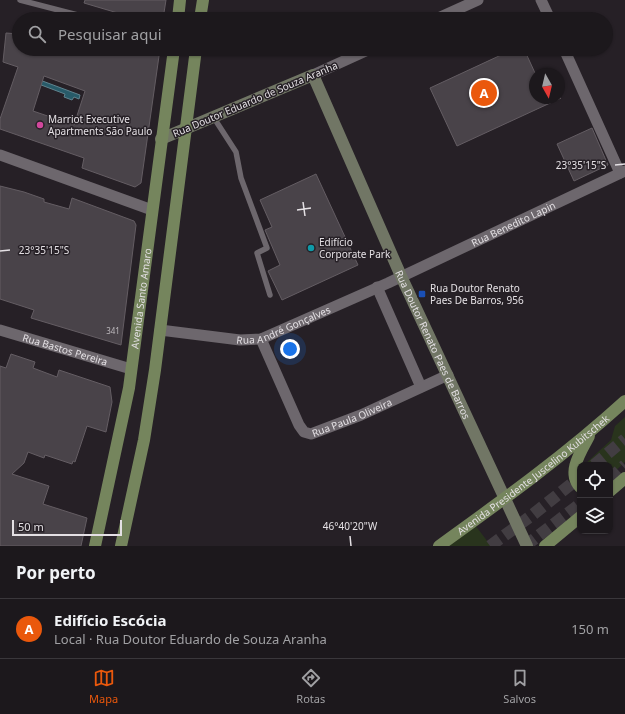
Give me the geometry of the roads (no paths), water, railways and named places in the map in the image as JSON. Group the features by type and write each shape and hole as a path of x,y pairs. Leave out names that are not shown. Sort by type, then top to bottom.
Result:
{"main road":[{"path":"179,12 180,0"},
{"path":"201,12 203,0"},
{"name":"Avenida Santo Amaro","path":"95,546 131,369 173,56"},
{"path":"121,546 144,440 160,330 195,56"},
{"name":"Avenida Presidente Juscelino Kubitschek","path":"439,546 505,498 592,431 625,401"},
{"path":"577,480 574,467 592,431"},
{"path":"613,489 625,478"},
{"path":"545,546 577,519"}],"street":[{"path":"451,12 478,0"},
{"path":"541,0 547,12"},
{"name":"Rua Doutor Eduardo de Souza Aranha","path":"161,139 214,118 355,56"},
{"path":"567,56 622,172"},
{"name":"Rua Doutor Renato Paes de Barros","path":"313,75 401,276 527,546"},
{"path":"0,155 152,210"},
{"name":"Rua Benedito Lapin","path":"401,276 622,172"},
{"name":"Rua André Gonçalves","path":"160,330 240,340 261,339 401,276"},
{"path":"377,288 421,387"},
{"name":"Rua Bastos Pereira","path":"0,330 131,369"},
{"name":"Rua Paula Oliveira","path":"261,339 299,426 304,432 311,434 317,433 448,375"}],"lane":[{"path":"20,0 66,12"},
{"path":"214,118 236,152 241,178 267,248 256,253 270,295"}],"water":[{"path":"29,76 80,95 79,99 74,97 72,100 64,97 65,94 28,80"}],"tunnel":[{"path":"598,462 625,439"},
{"path":"613,476 625,465"},
{"path":"490,546 577,479"},
{"path":"525,546 577,506"}],"place":[{"name":"Edifício Escócia","path":"484,93"},
{"name":"Marriot Executive Apartments São Paulo","path":"40,125"},
{"name":"Edifício Corporate Park","path":"311,248"},
{"name":"Rua Doutor Renato Paes De Barros, 956","path":"422,294"}]}
